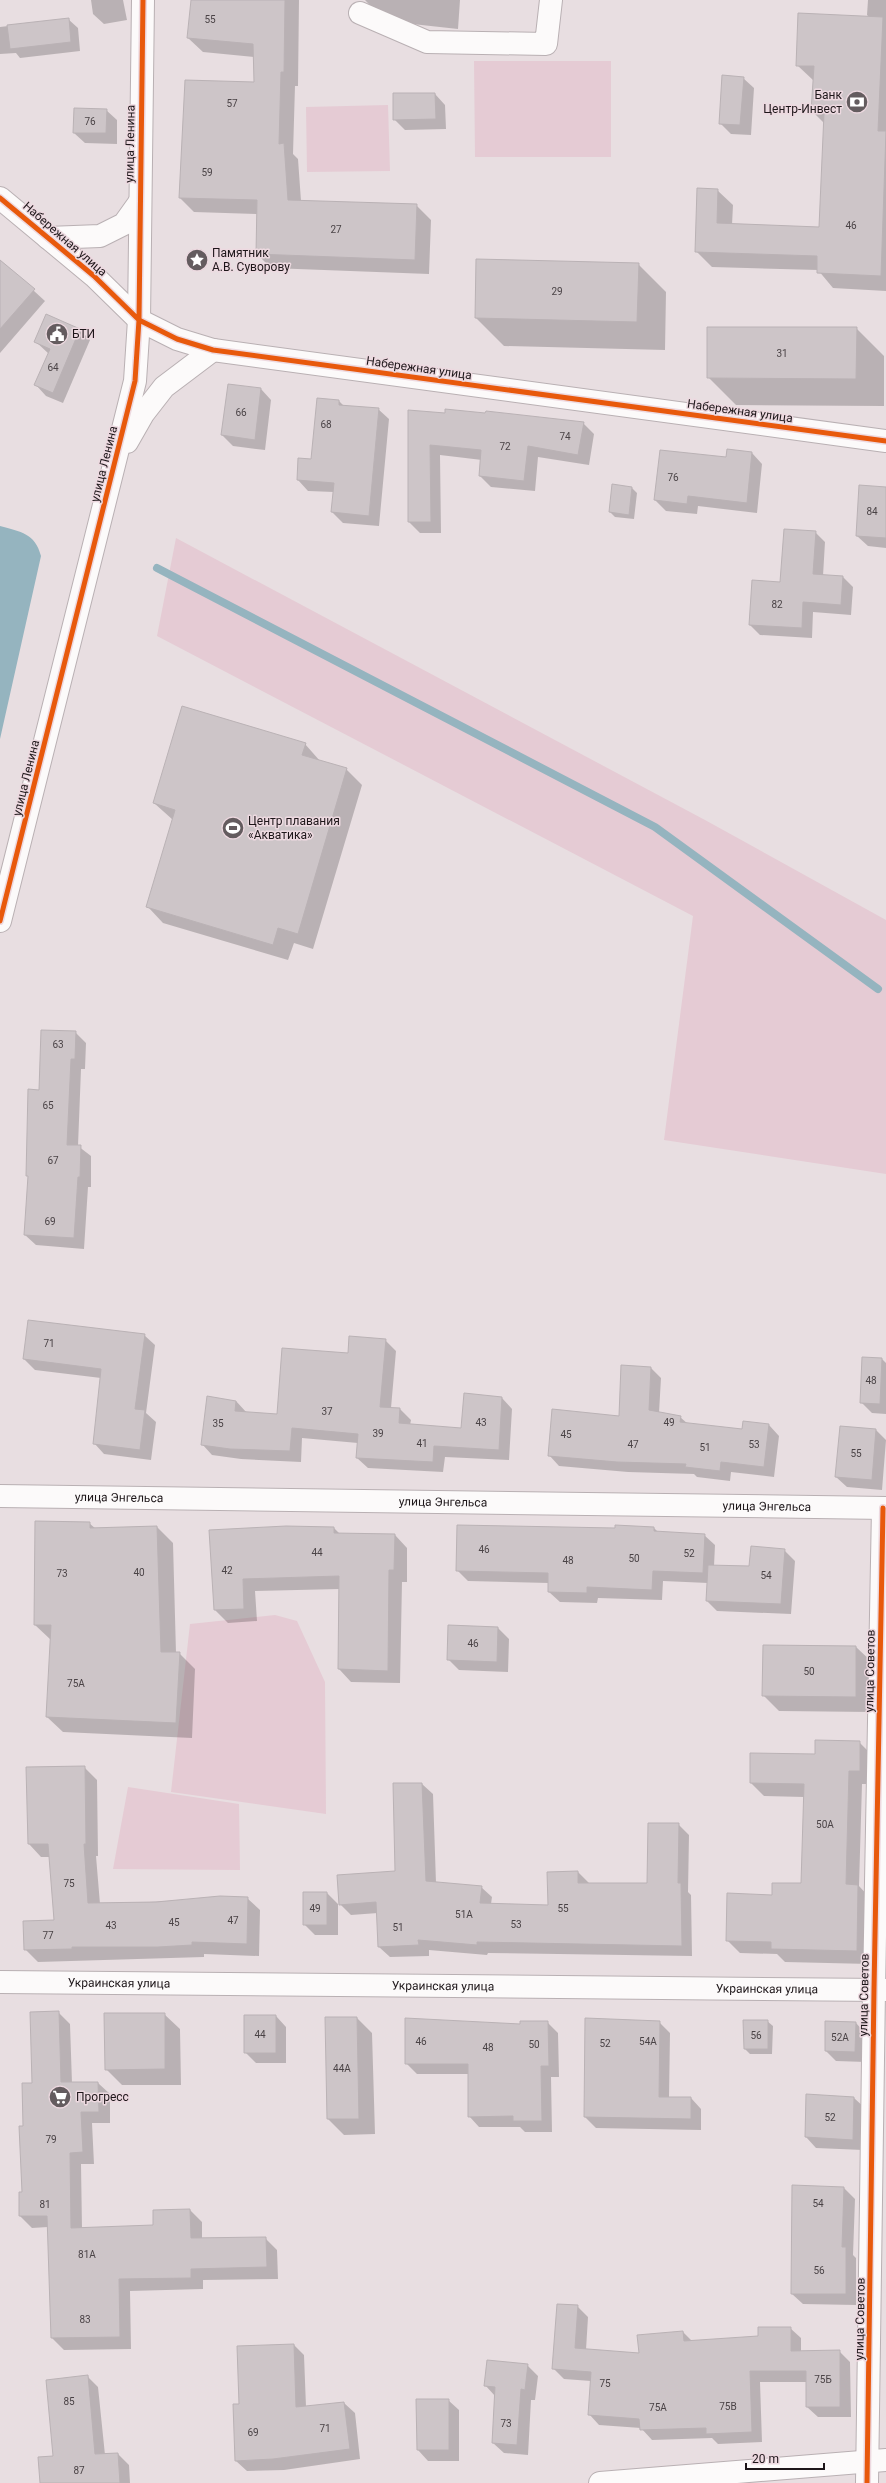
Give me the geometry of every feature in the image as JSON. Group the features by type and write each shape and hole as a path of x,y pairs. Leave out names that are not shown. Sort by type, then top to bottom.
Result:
{"street":[{"name":"улица Ленина","path":"0,921 134,381 138,320 143,0"},
{"path":"360,13 427,42 546,44 551,0"},
{"name":"Набережная улица","path":"0,198 94,276 138,320 177,339 213,350 886,441"},
{"path":"48,238 100,236 124,224 139,203"},
{"path":"115,462 143,414 164,387 213,350"},
{"name":"улица Энгельса","path":"0,1496 885,1508"},
{"name":"улица Советов","path":"867,2483 877,2461 885,1508"},
{"name":"Украинская улица","path":"0,1982 880,1989"},
{"path":"600,2483 877,2461"}],"shaded area":[{"path":"474,61 611,61 611,157 475,157"},
{"path":"388,105 390,171 307,172 306,107"},
{"path":"176,538 705,820 886,920 886,1174 664,1140 693,916 157,636"},
{"path":"275,1615 297,1621 325,1682 326,1814 171,1792 190,1624"},
{"path":"128,1787 239,1804 240,1870 113,1869"}],"water":[{"path":"0,526 21,532 31,538 35,542 41,556 0,739"}],"building":[{"path":"191,0 285,0 284,72 281,72 279,144 284,143 288,200 417,204 415,260 256,254 257,200 179,198 185,80 254,82 253,44 187,38"},
{"path":"798,13 883,17 878,131 886,131 881,276 817,273 817,256 695,252 697,188 718,189 717,223 819,227 824,113 811,112 814,66 796,66"},
{"path":"69,18 71,42 10,49 7,25"},
{"path":"722,75 744,77 740,125 719,124"},
{"path":"393,93 435,93 436,119 393,120"},
{"path":"74,108 107,109 106,133 73,133"},
{"path":"476,259 639,263 637,322 475,318"},
{"path":"0,260 35,289 0,329"},
{"path":"46,314 80,329 53,393 34,385 50,349 34,342"},
{"path":"707,327 857,327 856,379 707,378"},
{"path":"228,384 261,388 255,440 221,435"},
{"path":"317,398 339,400 339,405 379,408 369,516 331,512 334,483 297,480 298,458 311,459"},
{"path":"445,409 485,413 486,411 584,422 578,455 528,446 524,481 479,476 481,450 430,445 431,522 408,522 408,410 445,413"},
{"path":"727,449 752,452 747,503 688,496 687,504 654,500 660,450 726,457"},
{"path":"612,484 632,487 629,515 609,512"},
{"path":"859,485 886,487 886,538 856,536"},
{"path":"784,529 816,531 813,574 843,576 841,605 803,602 802,628 749,625 752,580 780,582"},
{"path":"182,706 306,743 302,755 347,768 298,934 278,928 273,945 146,907 175,810 153,803"},
{"path":"41,1030 76,1031 75,1059 71,1059 67,1145 81,1145 80,1177 78,1177 74,1238 24,1235 28,1176 26,1176 28,1089 39,1090"},
{"path":"28,1320 145,1334 135,1409 145,1410 140,1450 93,1444 101,1369 23,1359"},
{"path":"349,1336 386,1339 380,1407 400,1408 399,1423 461,1428 464,1393 502,1397 499,1450 434,1446 433,1462 356,1458 358,1434 292,1428 290,1451 230,1449 201,1445 207,1396 236,1401 235,1411 277,1414 282,1348 348,1353"},
{"path":"862,1357 882,1358 880,1404 860,1403"},
{"path":"621,1365 651,1367 649,1410 681,1416 680,1422 742,1429 743,1421 769,1424 764,1467 721,1462 720,1471 685,1467 686,1464 617,1462 548,1456 552,1409 619,1416"},
{"path":"840,1426 876,1429 872,1480 835,1477"},
{"path":"35,1521 90,1522 90,1528 157,1526 161,1652 180,1652 176,1723 46,1717 51,1625 34,1625"},
{"path":"457,1525 615,1528 615,1525 654,1527 654,1531 705,1534 703,1573 653,1571 652,1590 587,1587 587,1593 548,1592 548,1573 456,1571"},
{"path":"286,1526 334,1527 334,1533 395,1534 394,1570 389,1570 388,1671 338,1669 339,1576 243,1579 244,1609 214,1610 209,1530"},
{"path":"751,1546 785,1549 781,1604 706,1601 708,1565 749,1566"},
{"path":"448,1625 498,1627 497,1662 447,1660"},
{"path":"763,1645 856,1646 856,1697 762,1696"},
{"path":"815,1740 860,1741 860,1771 849,1771 846,1884 858,1885 857,1951 771,1949 771,1942 726,1941 727,1893 772,1895 772,1883 801,1883 804,1784 750,1783 750,1753 815,1754"},
{"path":"85,1766 86,1844 84,1844 88,1903 156,1902 220,1896 248,1897 247,1944 192,1942 192,1945 158,1947 72,1947 72,1949 24,1950 23,1921 54,1920 48,1844 28,1844 26,1767"},
{"path":"393,1783 422,1783 426,1881 482,1886 480,1903 548,1905 547,1872 578,1871 578,1883 647,1883 648,1823 679,1823 678,1883 681,1883 682,1946 477,1942 477,1945 418,1940 419,1945 378,1947 376,1902 339,1905 337,1875 395,1871"},
{"path":"303,1892 327,1892 327,1925 303,1925"},
{"path":"59,2011 61,2082 98,2082 99,2112 81,2112 83,2152 70,2153 71,2228 153,2225 153,2210 190,2209 191,2238 266,2237 267,2267 191,2269 191,2278 119,2279 120,2337 51,2338 47,2216 19,2216 19,2192 22,2192 19,2126 23,2126 22,2083 32,2083 30,2012"},
{"path":"104,2013 165,2013 165,2069 105,2070"},
{"path":"244,2015 276,2015 276,2053 244,2053"},
{"path":"325,2017 357,2017 359,2119 327,2119"},
{"path":"405,2018 520,2024 520,2021 548,2021 549,2066 541,2066 542,2121 513,2121 513,2116 468,2117 468,2064 405,2064"},
{"path":"585,2018 660,2021 659,2097 691,2097 691,2119 584,2117"},
{"path":"743,2020 768,2020 768,2049 744,2049"},
{"path":"825,2021 856,2022 855,2052 825,2051"},
{"path":"806,2094 854,2097 853,2140 805,2137"},
{"path":"792,2185 844,2187 842,2247 846,2247 846,2294 791,2294"},
{"path":"557,2304 578,2305 575,2348 639,2353 637,2335 683,2331 684,2341 758,2336 758,2327 791,2327 791,2351 840,2350 840,2407 806,2407 806,2371 750,2371 752,2432 706,2434 706,2428 640,2430 639,2419 588,2415 591,2372 552,2369"},
{"path":"294,2344 296,2407 344,2402 350,2449 273,2459 235,2461 233,2404 239,2404 237,2346"},
{"path":"487,2360 528,2364 525,2390 521,2389 517,2445 492,2443 495,2387 484,2386"},
{"path":"88,2375 95,2454 118,2453 120,2483 40,2483 38,2457 53,2456 46,2380"},
{"path":"416,2399 449,2399 449,2450 417,2450"}],"waterway":[{"path":"157,568 655,827 878,989"}],"cycle path":[{"path":"0,921 135,381 139,320 143,0"},
{"path":"0,198 94,276 139,320 177,339 213,350 886,441"},
{"path":"867,2483 883,1508"}],"place":[{"name":"Банк Центр-Инвест","path":"857,102"},
{"name":"Памятник А.В. Суворову","path":"197,260"},
{"name":"БТИ","path":"57,334"},
{"name":"Центр плавания «Акватика»","path":"233,828"},
{"name":"Прогресс","path":"60,2097"}]}
